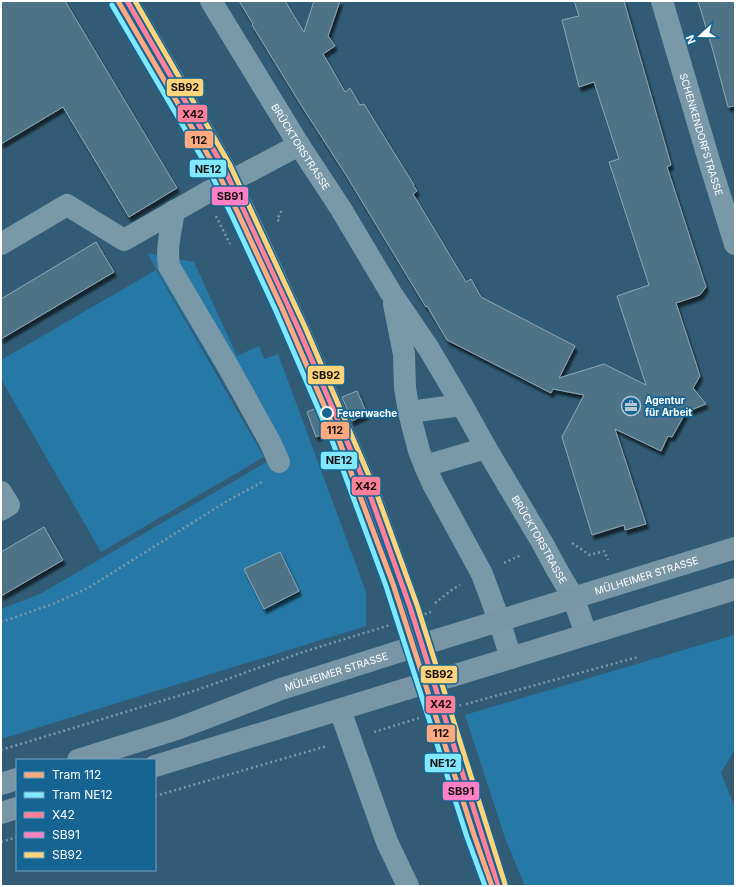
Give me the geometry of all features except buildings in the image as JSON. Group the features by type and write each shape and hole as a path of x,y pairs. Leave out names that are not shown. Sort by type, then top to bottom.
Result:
{"main road":[{"name":"MÜLHEIMER STRASSE","path":"81,759 177,729 281,689 499,620 735,548"},
{"path":"156,766 735,589"},
{"path":"1,784 16,779"},
{"path":"1,813 16,808"}],"street":[{"path":"127,1 224,168 299,330 367,488 410,606 498,886"},
{"name":"BRÜCKTORSTRASSE","path":"211,1 299,145 341,209 391,293 428,349 462,405 573,598 586,634"},
{"name":"SCHENKENDORFSTRASSE","path":"662,1 735,244"},
{"path":"1,244 67,205 124,240 207,193 299,145"},
{"path":"174,211 168,247 169,266 229,368 266,435 279,462"},
{"name":"BRÜCKTORSTRASSE","path":"391,293 404,354 405,388 409,412 419,451 453,521 482,574 511,658"},
{"path":"409,412 462,405"},
{"path":"425,466 486,448"},
{"path":"1,492 9,505 1,510"},
{"path":"340,710 388,842 408,886"}],"path":[{"path":"207,193 231,247"},
{"path":"281,226 277,219 282,210"},
{"path":"1,622 52,604 88,588 229,500 275,474 279,462"},
{"path":"1,750 191,692 303,652 431,612 434,603 453,589"},
{"path":"156,796 461,705 638,656"},
{"path":"1,842 16,837"}],"shaded area":[{"path":"147,253 194,262 237,356 259,346 264,359 278,354 366,592 366,626 1,739 1,609 40,594 270,460"},
{"path":"156,270 264,457 101,552 1,379 1,360"},
{"path":"734,635 735,749 721,773 735,807 735,886 525,886 505,838 465,715"}],"tram line":[{"name":"112","path":"118,1 215,167 282,308 339,440 393,584 474,835 492,886"},
{"name":"NE12","path":"112,5 209,170 276,311 333,443 386,586 467,837 485,886"}],"transit line":[{"name":"X42","path":"127,1 224,168 299,330 370,495 410,607 498,886"},
{"name":"SB92","path":"135,1 230,165 305,327 376,492 417,605 505,884"},
{"name":"SB91","path":"121,5 218,171 293,333 363,498 403,609 491,886"}],"place":[{"name":"Agentur für Arbeit","path":"631,406"},
{"name":"Feuerwache","path":"327,413"}]}
